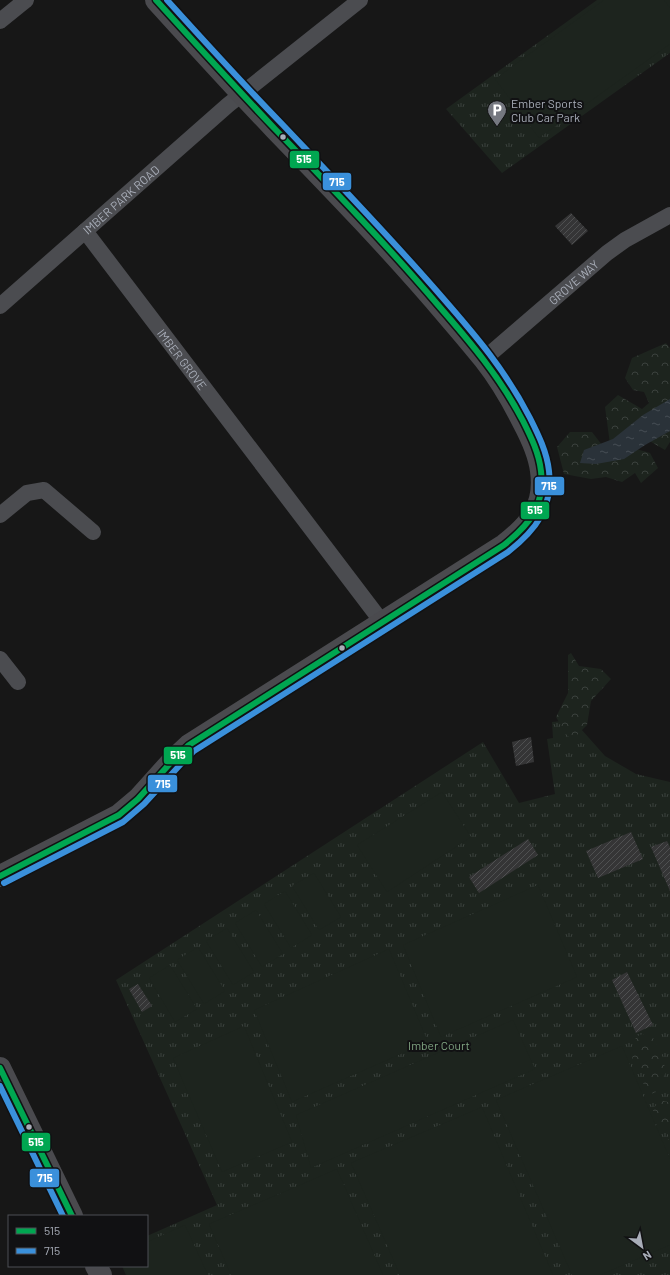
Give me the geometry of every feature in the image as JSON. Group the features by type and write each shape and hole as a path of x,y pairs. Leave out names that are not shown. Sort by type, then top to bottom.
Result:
{"main road":[{"path":"0,876 119,814 132,804 189,744 504,545 528,524 541,499 541,470 534,444 517,410 484,359 374,232 241,94 156,0"},
{"path":"0,1068 72,1215"}],"street":[{"path":"0,21 26,0"},
{"name":"IMBER PARK ROAD","path":"0,306 241,94 360,0"},
{"name":"GROVE WAY","path":"484,359 607,253 625,240 670,216"},
{"name":"IMBER GROVE","path":"85,231 382,622"},
{"path":"0,515 28,493 44,490 93,532"},
{"path":"0,659 18,682"}],"green space":[{"path":"597,0 670,0 670,53 502,173 446,109"},
{"path":"604,0 664,0 670,8 670,44 539,138 495,79"},
{"path":"666,343 670,348 670,442 665,450 646,439 626,446 650,453 658,468 641,483 635,473 622,482 606,477 591,479 564,474 557,447 570,432 592,432 602,445 610,444 605,407 618,395 642,409 649,403 644,392 633,390 625,378 632,358"},
{"path":"571,653 579,666 601,669 611,679 591,701 587,725 572,740 566,734 556,717 568,693 568,655"},
{"name":"Imber Court","path":"573,720 605,756 636,774 670,782 670,1275 126,1275 122,1267 148,1267 148,1236 217,1205 116,980 483,742 519,803 555,794 547,739 553,738 552,722"},
{"path":"442,792 471,837 387,892 357,845"},
{"path":"314,873 341,917 319,930 292,886"},
{"path":"538,885 577,977 441,1037 403,945"},
{"path":"285,891 312,935 291,948 264,904"},
{"path":"256,910 283,954 262,967 235,923"},
{"path":"227,928 254,972 233,985 206,941"},
{"path":"198,947 225,991 204,1004 177,960"},
{"path":"389,949 428,1042 292,1102 254,1010"},
{"path":"170,965 197,1009 175,1022 149,978"},
{"path":"513,1020 535,1069 311,1168 296,1115"},
{"path":"244,1026 292,1142 222,1172 173,1058"},
{"path":"650,1033 661,1051 666,1072 656,1092 648,1095 643,1084 650,1076 635,1067 632,1054 633,1041 639,1035"},
{"path":"622,1046 670,1159 670,1245 600,1275 572,1275 496,1100"},
{"path":"659,1100 668,1102 670,1107 670,1147 668,1145 668,1129 659,1124 653,1110"},
{"path":"482,1107 553,1275 400,1275 351,1163"},
{"path":"337,1169 383,1275 231,1275 209,1224"},
{"path":"185,1225 208,1275 127,1275 123,1267 148,1267 148,1242"}],"water":[{"path":"670,399 670,431 624,459 596,464 580,463 584,450 613,439 643,415"}],"building":[{"path":"571,213 588,231 572,245 555,226"},
{"path":"531,737 534,762 516,766 512,742"},
{"path":"631,832 643,859 598,878 586,851"},
{"path":"528,839 538,855 479,893 469,877"},
{"path":"667,841 670,847 670,891 651,847"},
{"path":"627,972 653,1025 636,1033 612,980"},
{"path":"138,984 152,1006 142,1012 129,989"}],"transit line":[{"name":"515","path":"0,876 119,815 138,799 174,759 189,745 504,545 528,522 534,513 541,494 541,471 537,451 523,421 495,375 418,282 156,0"},
{"name":"715","path":"4,883 123,822 144,804 194,751 508,552 518,544 534,526 545,507 548,496 550,484 549,471 542,443 521,401 490,354 455,311 403,253 239,79 167,0"},
{"name":"515","path":"0,1068 72,1215"},
{"name":"715","path":"0,1086 63,1215"}],"place":[{"name":"Ember Sports Club Car Park","path":"497,127"}]}
